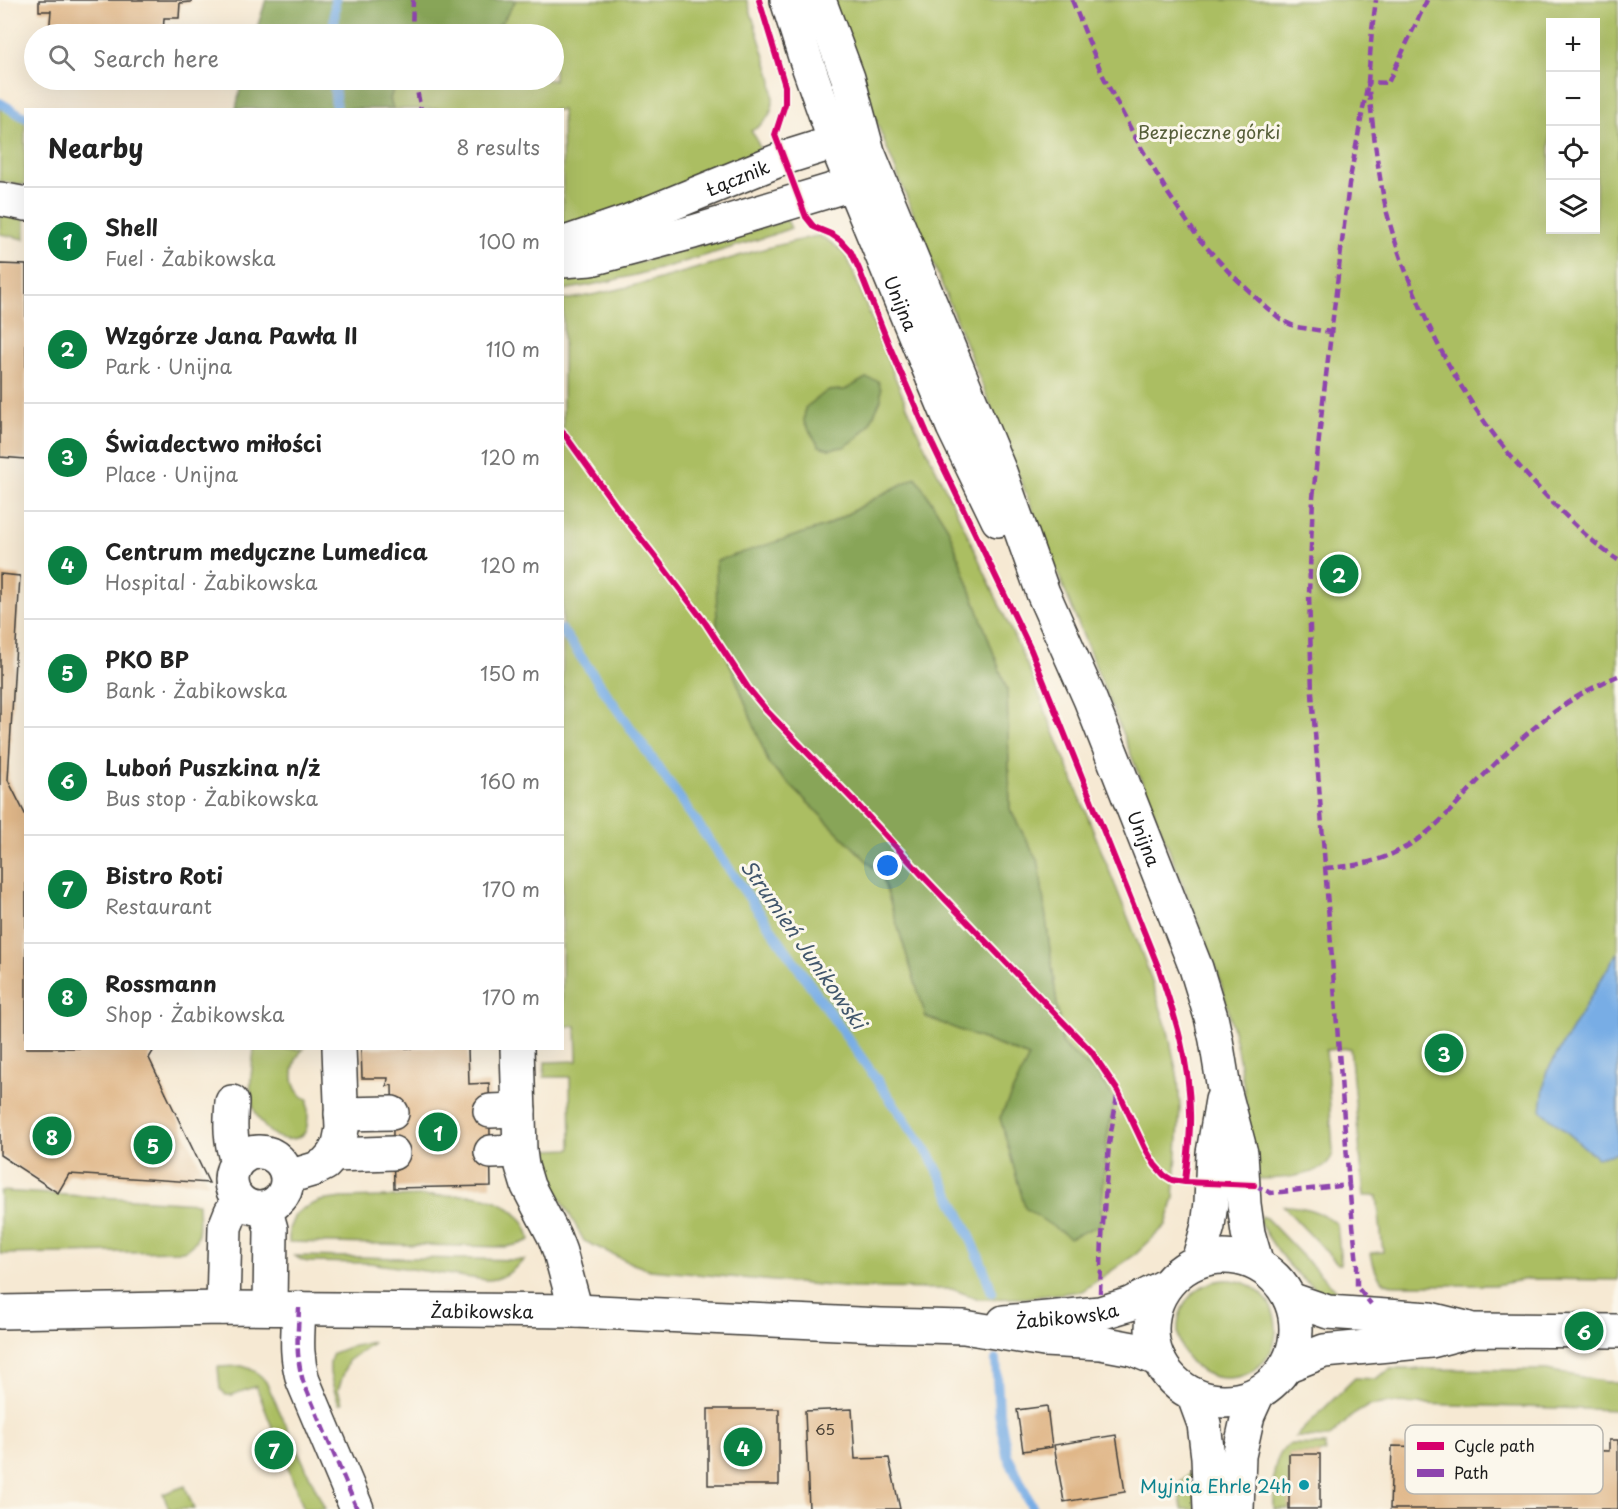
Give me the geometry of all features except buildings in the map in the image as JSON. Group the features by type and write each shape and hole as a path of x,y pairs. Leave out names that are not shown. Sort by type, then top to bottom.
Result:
{"street":[{"name":"Unijna","path":"788,0 835,142 958,438 993,512 1043,593"},
{"name":"Unijna","path":"819,0 848,78 868,152 1000,472 1043,593 1090,699 1196,968 1216,1040 1224,1089 1241,1153 1248,1233 1257,1264"},
{"path":"835,142 868,152 852,184"},
{"name":"Łącznik","path":"564,242 629,221 784,158 835,142"},
{"name":"Łącznik","path":"564,261 591,259 693,232 852,184"},
{"path":"0,199 24,204"},
{"path":"288,1177 325,1164 339,1144 342,1129 339,1050"},
{"path":"517,1050 504,1110 506,1151 522,1166 528,1186 554,1236 576,1311"},
{"name":"Unijna","path":"1198,1261 1208,1226 1213,1153 1224,1089"},
{"path":"341,1114 392,1113"},
{"path":"333,1155 393,1153"},
{"path":"223,1308 225,1227 231,1212 253,1205 279,1200 284,1193 288,1177 281,1161 251,1156 230,1178 235,1195 253,1205 271,1229 285,1308 297,1348 303,1381 357,1509"},
{"path":"1218,1256 1238,1257 1257,1264 1276,1279 1290,1299 1295,1315 1296,1333 1293,1350 1286,1366 1274,1381 1258,1393 1237,1400 1215,1401 1193,1394 1179,1386 1167,1374 1159,1360 1153,1341 1152,1322 1156,1303 1165,1286 1175,1276 1198,1261 1218,1256"},
{"name":"Żabikowska","path":"0,1312 223,1308 576,1311 869,1325 964,1327 1100,1313 1130,1304 1165,1286"},
{"path":"1290,1299 1328,1312 1430,1319 1473,1330 1618,1331"},
{"name":"Żabikowska","path":"964,1327 1044,1340 1101,1343 1133,1349 1159,1360"},
{"path":"1286,1366 1324,1351 1431,1341 1473,1330"},
{"path":"1237,1509 1239,1456 1248,1415 1258,1393"},
{"path":"1193,1394 1204,1424 1210,1509"}],"green space":[{"path":"266,0 516,0 499,24 258,24"},
{"path":"516,0 747,0 772,85 772,108 765,120 751,131 762,155 564,233 564,108 393,108 390,99 393,90 564,90 564,24 499,24"},
{"name":"Bezpieczne górki","path":"829,0 1618,0 1618,1280 1529,1279 1495,1285 1395,1285 1384,1282 1375,1270 1371,1253 1383,1252 1377,1196 1364,1196 1350,1048 1326,1050 1333,1152 1329,1161 1312,1172 1300,1175 1254,1179 1238,1056 1228,1008 1214,962"},
{"path":"240,90 393,90 390,99 393,108 236,108"},
{"path":"0,99 24,116 24,185 0,181"},
{"path":"0,214 24,219 24,239 0,234"},
{"path":"787,220 791,228 641,274 564,290 564,279 623,267"},
{"path":"819,236 832,243 848,259 918,432 1030,672 1133,930 1168,1031 1178,1079 1180,1108 1174,1198 1166,1225 1136,1254 1082,1291 1025,1298 979,1299 952,1289 854,1288 650,1270 584,1241 552,1182 546,1150 571,1149 570,1077 544,1077 545,1062 577,1061 576,1026 564,1026 564,300 626,288 762,249","holes":["866,378 881,399 869,425 856,439 844,447 829,449 827,391 845,390","916,477 948,528 1007,690 1010,809 1039,864 1062,1044 1097,1074 1114,1099 1107,1138 1000,1118 1029,1057 926,1017 882,876 769,764 716,562 826,526"]},
{"path":"866,378 878,381 881,389 881,399 869,425 856,439 844,447 829,449 819,446 804,422 805,408 827,391 845,390"},
{"path":"916,477 948,528 1007,690 1010,809 1039,864 1062,1044 1097,1074 1114,1099 1107,1138 1100,1225 1070,1238 1025,1208 1000,1118 1029,1057 926,1017 882,876 769,764 717,631 716,561 826,526"},
{"path":"254,1050 303,1050 296,1060 293,1076 297,1090 308,1099 307,1125 302,1135 293,1139 285,1139 277,1137 264,1126 252,1103 251,1079"},
{"path":"0,1191 198,1203 197,1237 190,1247 183,1251 0,1254"},
{"path":"472,1195 501,1203 517,1214 530,1240 506,1247 289,1242 289,1229 295,1215 302,1209 320,1201 342,1198"},
{"path":"1283,1206 1312,1210 1337,1224 1341,1264 1338,1264"},
{"path":"1261,1216 1266,1218 1341,1296 1341,1303 1314,1288 1293,1270 1275,1248 1259,1222"},
{"path":"295,1256 524,1260 502,1277 486,1280 370,1263 308,1262"},
{"path":"1227,1280 1246,1284 1262,1294 1272,1310 1276,1329 1272,1348 1262,1364 1246,1374 1227,1378 1208,1374 1192,1364 1182,1348 1178,1329 1182,1310 1192,1294 1208,1284"},
{"path":"374,1342 348,1361 338,1390 342,1403 339,1404 330,1372 333,1353"},
{"path":"242,1366 256,1372 266,1382 325,1509 304,1509 256,1386 232,1395 226,1395 220,1389 218,1367"},
{"path":"1391,1369 1547,1370 1606,1382 1618,1382 1618,1410 1388,1403 1368,1406 1353,1415 1329,1438 1295,1437 1355,1378 1375,1379"},
{"path":"1289,1444 1325,1445 1325,1452 1289,1454 1289,1509 1274,1509 1275,1466 1283,1450"},
{"path":"1192,1471 1195,1471 1196,1509 1182,1509 1178,1484"},
{"path":"185,1486 194,1509 169,1509 163,1494"}],"water":[{"path":"1618,953 1618,1153 1597,1158 1541,1110 1546,1073"}],"waterway":[{"name":"Strumień Junikowski","path":"334,24 335,0"},
{"name":"Strumień Junikowski","path":"335,90 336,108"},
{"path":"0,103 24,117"},
{"name":"Strumień Junikowski","path":"564,633 930,1156 956,1206 992,1292"},
{"name":"Strumień Junikowski","path":"996,1360 999,1412 1007,1455 1033,1509"}],"marked path":[{"path":"412,24 413,0"},
{"path":"1072,0 1102,74 1135,137 1169,195 1199,239 1228,271 1283,321 1296,327 1331,332"},
{"path":"1349,1185 1312,693 1309,594 1313,498 1322,409 1349,184 1368,82 1376,0"},
{"path":"1427,0 1388,83 1368,82 1381,181 1387,213 1399,253 1441,351 1492,432 1512,458 1556,506 1594,542 1618,560"},
{"path":"417,90 421,108"},
{"path":"1325,868 1356,865 1375,860 1394,853 1415,841 1435,826 1495,764 1543,720 1578,696 1618,676"},
{"path":"1100,1293 1109,1144 1118,1091"},
{"path":"1254,1185 1271,1193 1349,1185 1357,1287 1371,1304"},
{"path":"299,1308 300,1371 357,1509"}],"cycle path":[{"path":"759,0 785,86 785,104 775,135 806,217 814,227 840,240 851,252 859,269 927,433 1031,650 1159,969 1176,1022 1187,1076 1190,1122 1185,1182 1254,1185"},
{"path":"564,434 706,624 748,688 767,711 1091,1051 1118,1091 1155,1165 1172,1180 1185,1182"}],"place":[{"name":"Wzgórze Jana Pawła II","path":"1339,574"},
{"name":"Świadectwo miłości","path":"1444,1053"},
{"name":"Shell","path":"438,1132"},
{"name":"Rossmann","path":"52,1136"},
{"name":"PKO BP","path":"153,1145"},
{"name":"Luboń Puszkina n/ż","path":"1584,1331"},
{"name":"Centrum medyczne Lumedica","path":"743,1447"},
{"name":"Bistro Roti","path":"274,1450"},
{"name":"Myjnia Ehrle 24h","path":"1304,1485"}]}
